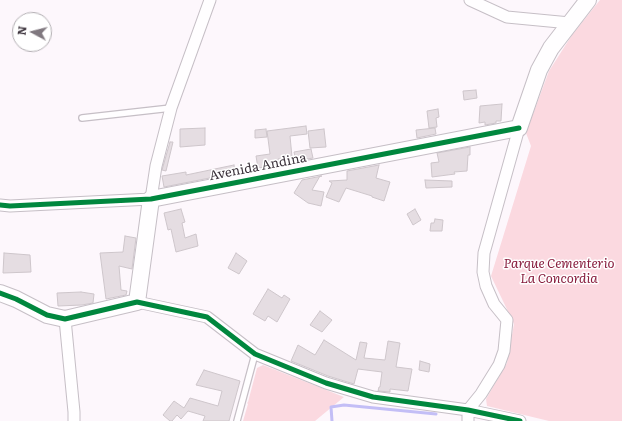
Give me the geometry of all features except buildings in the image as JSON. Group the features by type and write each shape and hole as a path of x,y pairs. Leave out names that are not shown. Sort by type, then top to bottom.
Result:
{"street":[{"path":"137,302 156,166 171,108 210,0"},
{"path":"470,0 507,17 570,23"},
{"path":"468,421 468,410 481,394 499,365 504,351 507,320 494,304 486,286 483,272 484,253 519,128 539,70 551,48 588,0"},
{"name":"Avenida Andina","path":"0,205 10,206 152,199 519,128"},
{"path":"0,293 16,299 47,315 64,319 137,302 207,317 255,354 326,383 373,397 468,410 520,421"},
{"path":"64,319 74,421"}],"lane":[{"path":"82,118 171,108"},
{"path":"237,421 255,354"}],"green space":[{"name":"Parque Cementerio La Concordia","path":"600,0 622,0 622,421 549,421 487,406 486,399 507,363 514,324 491,276 531,146 526,133 549,71 572,35"},
{"path":"263,365 344,397 315,421 243,421 257,368"}],"waterway":[{"path":"332,421 331,407 344,405 436,414"}],"cycle path":[{"path":"0,205 10,206 151,199 519,128"},
{"path":"0,293 16,299 47,315 65,319 137,302 207,317 255,354 326,383 373,397 468,410 520,421"}]}
